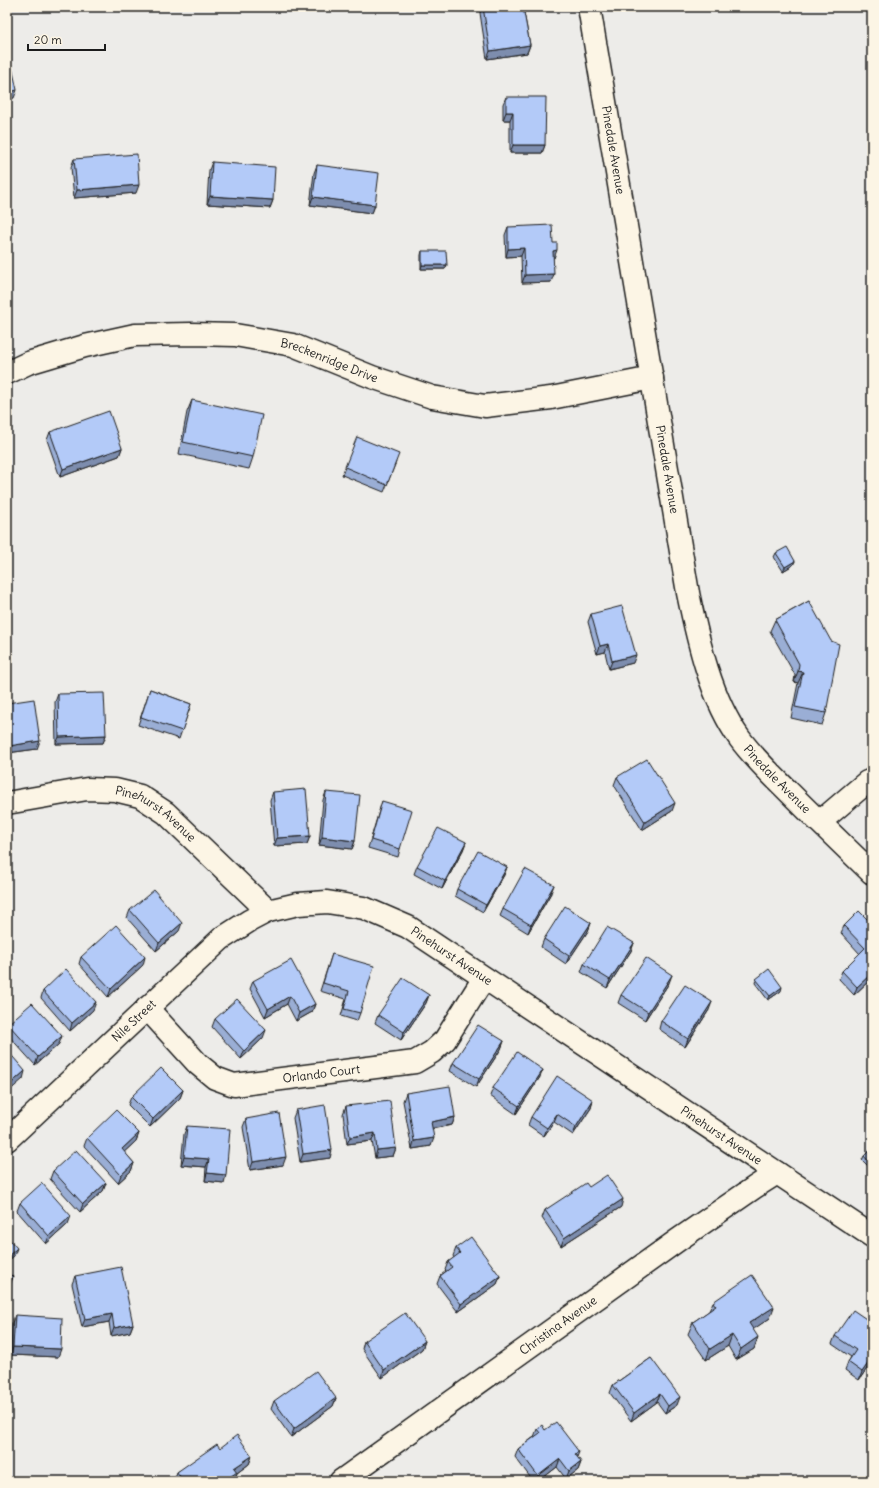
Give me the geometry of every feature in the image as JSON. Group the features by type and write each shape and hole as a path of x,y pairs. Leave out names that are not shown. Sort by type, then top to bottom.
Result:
{"street":[{"name":"Pinedale Avenue","path":"589,7 696,632 712,684 724,710 740,738 773,776 872,873"},
{"name":"Breckenridge Drive","path":"7,373 28,363 85,346 134,335 191,334 235,335 293,346 372,377 432,397 485,406 551,398 652,378"},
{"path":"820,822 867,782 872,780"},
{"name":"Pinehurst Avenue","path":"7,802 87,789 115,790 140,796 166,813 268,912 298,904 327,902 364,908 408,927 872,1236"},
{"name":"Nile Street","path":"7,1140 221,939 249,921 268,912"},
{"name":"Orlando Court","path":"147,1008 198,1064 216,1078 234,1085 415,1062 432,1052 445,1040 484,978"},
{"name":"Christina Avenue","path":"341,1481 678,1240 777,1173"}],"building":[{"path":"483,7 523,7 530,45 490,51"},
{"path":"10,58 17,90 7,93 7,59"},
{"path":"506,97 546,97 545,145 513,145 513,112 506,112"},
{"path":"137,154 139,185 77,190 74,159"},
{"path":"212,162 275,167 273,200 210,196"},
{"path":"317,165 379,173 375,205 313,197"},
{"path":"552,225 553,243 557,243 557,250 553,251 554,274 525,275 524,248 508,249 508,227"},
{"path":"422,251 446,251 447,265 422,265"},
{"path":"192,400 262,415 253,457 183,442"},
{"path":"109,411 122,448 63,469 50,432"},
{"path":"357,437 399,454 387,485 345,467"},
{"path":"787,547 795,561 785,567 776,553"},
{"path":"809,601 831,641 839,644 826,713 795,707 803,672 798,671 799,664 775,620"},
{"path":"622,606 636,655 612,661 608,644 600,646 591,614"},
{"path":"150,689 191,704 182,731 141,717"},
{"path":"104,693 106,735 59,737 58,694"},
{"path":"34,699 40,741 9,746 7,734 7,703"},
{"path":"647,759 675,803 645,822 617,777"},
{"path":"306,789 310,836 277,838 273,792"},
{"path":"326,792 360,795 355,841 322,837"},
{"path":"382,801 412,810 400,849 371,840"},
{"path":"438,828 466,842 445,881 417,866"},
{"path":"478,851 507,867 486,905 457,889"},
{"path":"525,869 554,885 531,925 503,909"},
{"path":"154,890 182,923 159,943 130,910"},
{"path":"565,906 591,923 569,956 544,939"},
{"path":"859,911 872,924 872,973 857,987 842,971 865,948 844,926"},
{"path":"116,925 145,957 111,989 81,957"},
{"path":"607,927 634,943 610,980 584,964"},
{"path":"332,954 374,966 360,1013 344,1009 349,991 323,983"},
{"path":"646,958 672,975 648,1012 621,995"},
{"path":"291,960 315,1004 299,1013 290,996 268,1009 253,981"},
{"path":"66,969 96,1002 72,1023 43,991"},
{"path":"769,969 782,987 770,996 756,979"},
{"path":"403,978 429,995 404,1032 378,1015"},
{"path":"685,985 712,1002 688,1039 661,1021"},
{"path":"237,999 266,1030 244,1051 215,1019"},
{"path":"32,1003 62,1036 38,1057 8,1024"},
{"path":"478,1025 504,1041 479,1079 453,1063"},
{"path":"7,1050 25,1071 7,1087"},
{"path":"517,1052 543,1070 519,1106 493,1088"},
{"path":"161,1068 183,1090 153,1119 131,1097"},
{"path":"557,1076 593,1100 576,1127 557,1114 547,1128 531,1117"},
{"path":"450,1086 455,1117 431,1122 434,1138 414,1141 406,1093"},
{"path":"390,1101 396,1148 377,1150 375,1133 350,1137 346,1106"},
{"path":"325,1105 332,1150 303,1154 296,1110"},
{"path":"116,1110 139,1133 122,1149 134,1163 121,1175 87,1138"},
{"path":"279,1113 286,1157 253,1162 246,1119"},
{"path":"187,1126 230,1129 226,1175 207,1173 209,1159 184,1157"},
{"path":"872,1148 872,1165 864,1156"},
{"path":"76,1150 106,1183 83,1204 53,1171"},
{"path":"607,1175 623,1199 564,1238 545,1210 586,1183 589,1187"},
{"path":"42,1183 71,1216 49,1236 20,1203"},
{"path":"7,1237 17,1248 7,1257"},
{"path":"471,1237 500,1276 461,1304 440,1276 452,1267 448,1262 460,1253 456,1248"},
{"path":"121,1267 133,1324 114,1328 112,1314 85,1319 75,1276"},
{"path":"7,1271 13,1277 7,1283"},
{"path":"752,1275 774,1307 749,1323 758,1337 741,1349 732,1335 710,1349 693,1322 716,1306 713,1302"},
{"path":"853,1310 872,1323 872,1360 871,1359 862,1372 848,1362 856,1350 835,1336"},
{"path":"405,1313 425,1341 384,1370 364,1341"},
{"path":"15,1315 62,1318 61,1349 13,1347"},
{"path":"651,1358 680,1397 668,1406 660,1394 634,1413 613,1385"},
{"path":"316,1371 336,1398 294,1429 274,1401"},
{"path":"556,1422 579,1452 575,1454 581,1462 569,1471 560,1459 538,1476 518,1449 540,1433 537,1429 542,1425 545,1430"},
{"path":"237,1435 252,1456 234,1468 237,1472 224,1481 183,1481 177,1472 217,1444 220,1448"}]}
